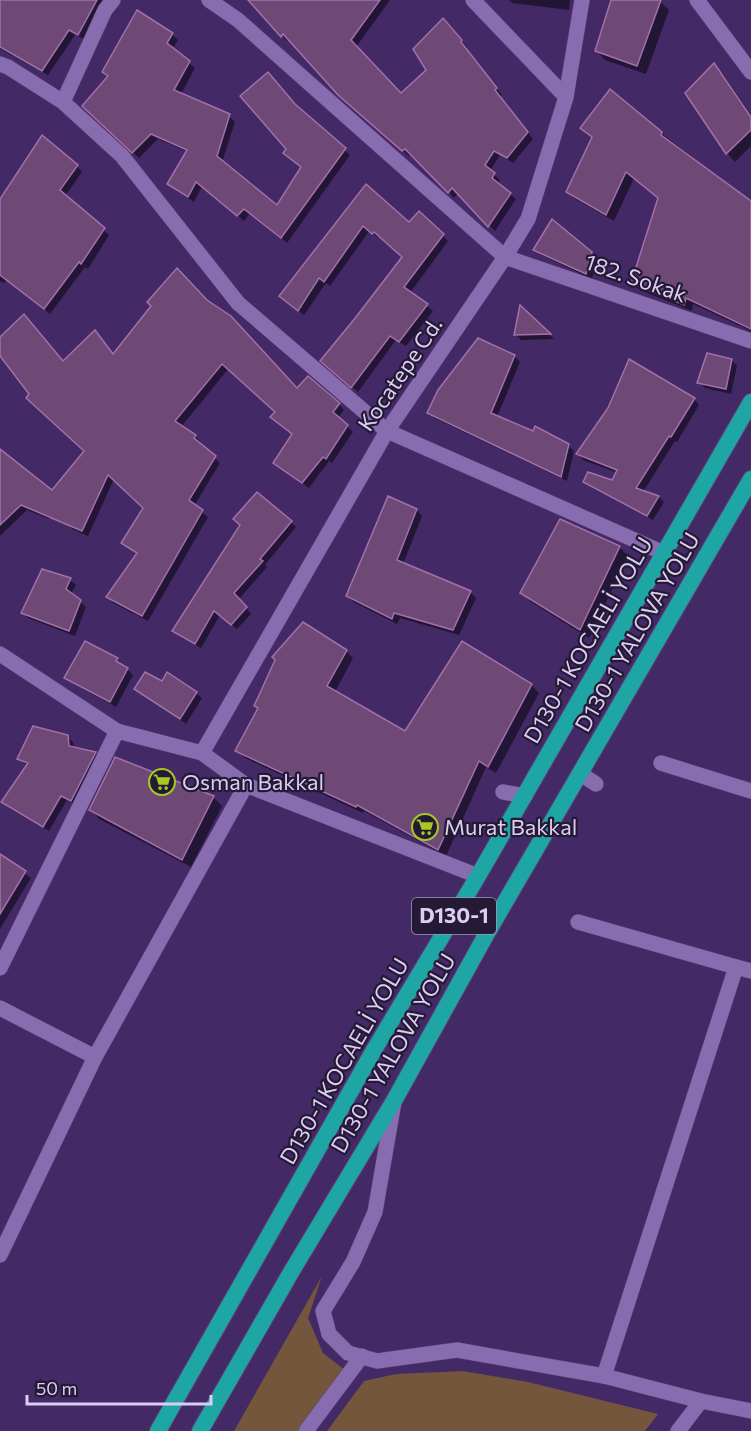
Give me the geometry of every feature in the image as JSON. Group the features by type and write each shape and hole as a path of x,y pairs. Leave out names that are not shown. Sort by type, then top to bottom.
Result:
{"highway":[{"name":"D130-1 KOCAELİ YOLU","path":"158,1431 174,1407 374,1050 478,876 751,402"},
{"name":"D130-1 YALOVA YOLU","path":"200,1431 290,1274 395,1100 480,945 751,479"}],"street":[{"path":"63,102 105,10 113,0"},
{"path":"209,0 238,20 506,257"},
{"path":"473,0 566,97"},
{"name":"Kocatepe Cd.","path":"202,753 387,431 506,257 528,219 566,97 582,0"},
{"path":"697,0 751,72"},
{"path":"0,64 63,102 122,156 238,303 387,431 664,553"},
{"name":"182. Sokak","path":"506,257 751,341"},
{"path":"0,654 117,731 202,753 246,785 478,876"},
{"path":"0,968 117,731"},
{"path":"661,763 751,791"},
{"path":"581,774 596,784"},
{"path":"0,1255 95,1057 246,785"},
{"path":"503,792 525,795"},
{"path":"578,922 751,971"},
{"path":"604,1376 736,967"},
{"path":"0,1008 95,1057"},
{"path":"395,1100 375,1212 357,1254 323,1311 328,1334 348,1353 378,1360 457,1350 604,1376 701,1401 751,1411"},
{"path":"306,1431 362,1356"},
{"path":"678,1431 701,1401"}],"shaded area":[{"path":"322,1276 308,1318 323,1353 345,1370 299,1431 234,1431"},
{"path":"463,1371 528,1382 658,1414 645,1431 327,1431 364,1381 396,1374"}],"building":[{"path":"0,0 97,0 78,35 69,30 42,71 0,47"},
{"path":"248,0 380,0 351,40 401,93 426,70 413,49 443,18 462,40 461,42 497,88 495,90 528,132 507,158 494,151 485,165 495,173 492,178 511,193 488,227 452,188 448,193 405,149 402,151 338,95 283,34 281,37"},
{"path":"611,0 661,0 637,66 595,51"},
{"path":"137,10 173,33 167,43 190,61 174,90 230,114 217,156 277,205 301,167 283,153 286,149 240,96 268,72 295,104 346,148 281,238 244,209 237,216 196,182 188,197 167,184 187,150 151,134 132,153 82,106 108,76 102,72"},
{"path":"714,63 751,117 751,130 726,154 685,93"},
{"path":"610,89 662,132 661,135 751,201 751,329 686,298 684,305 631,283 658,198 626,172 606,215 566,192 592,137 580,128"},
{"path":"42,135 78,165 60,190 105,228 81,264 79,262 44,309 0,275 0,199"},
{"path":"366,184 409,222 419,211 444,234 404,287 428,304 399,342 390,336 351,388 320,361 402,257 374,232 372,234 363,226 324,282 319,278 298,311 279,296"},
{"path":"552,219 592,252 586,274 533,250"},
{"path":"177,268 207,300 231,316 297,388 308,376 340,403 333,412 348,425 326,459 323,457 302,483 273,463 292,434 270,417 275,412 222,364 175,421 196,435 194,438 216,456 189,500 203,510 142,616 106,597 137,553 121,543 143,508 108,475 82,531 21,505 0,525 0,449 52,490 84,451 26,398 29,394 0,356 0,337 24,314 63,361 95,330 113,354 151,306 147,302"},
{"path":"520,305 551,334 514,335"},
{"path":"478,338 515,355 491,413 533,431 535,426 569,444 561,477 427,413 438,390"},
{"path":"707,353 732,359 726,389 697,383"},
{"path":"629,359 695,398 636,488 659,496 647,516 583,482 588,472 612,480 617,470 576,454 608,408"},
{"path":"257,492 292,521 260,559 263,561 234,593 247,607 231,625 214,611 195,644 172,631 240,525 233,519"},
{"path":"388,496 417,509 397,560 471,591 453,630 394,613 392,619 346,596"},
{"path":"560,519 620,546 580,630 520,593"},
{"path":"42,569 71,578 66,589 81,600 69,631 21,613"},
{"path":"303,622 347,650 327,686 405,731 462,641 532,684 488,767 479,761 438,850 357,805 356,807 235,751 258,708 254,706 275,660 272,657"},
{"path":"85,641 118,658 116,661 128,668 110,702 64,678"},
{"path":"145,672 162,681 167,672 197,692 180,719 134,689"},
{"path":"33,726 68,735 69,746 96,752 71,801 61,796 43,827 1,802 28,763 17,759"},
{"path":"115,757 214,796 182,860 89,810"},
{"path":"0,854 26,871 0,914"}],"place":[{"name":"Osman Bakkal","path":"162,782"},
{"name":"Murat Bakkal","path":"425,827"}]}
